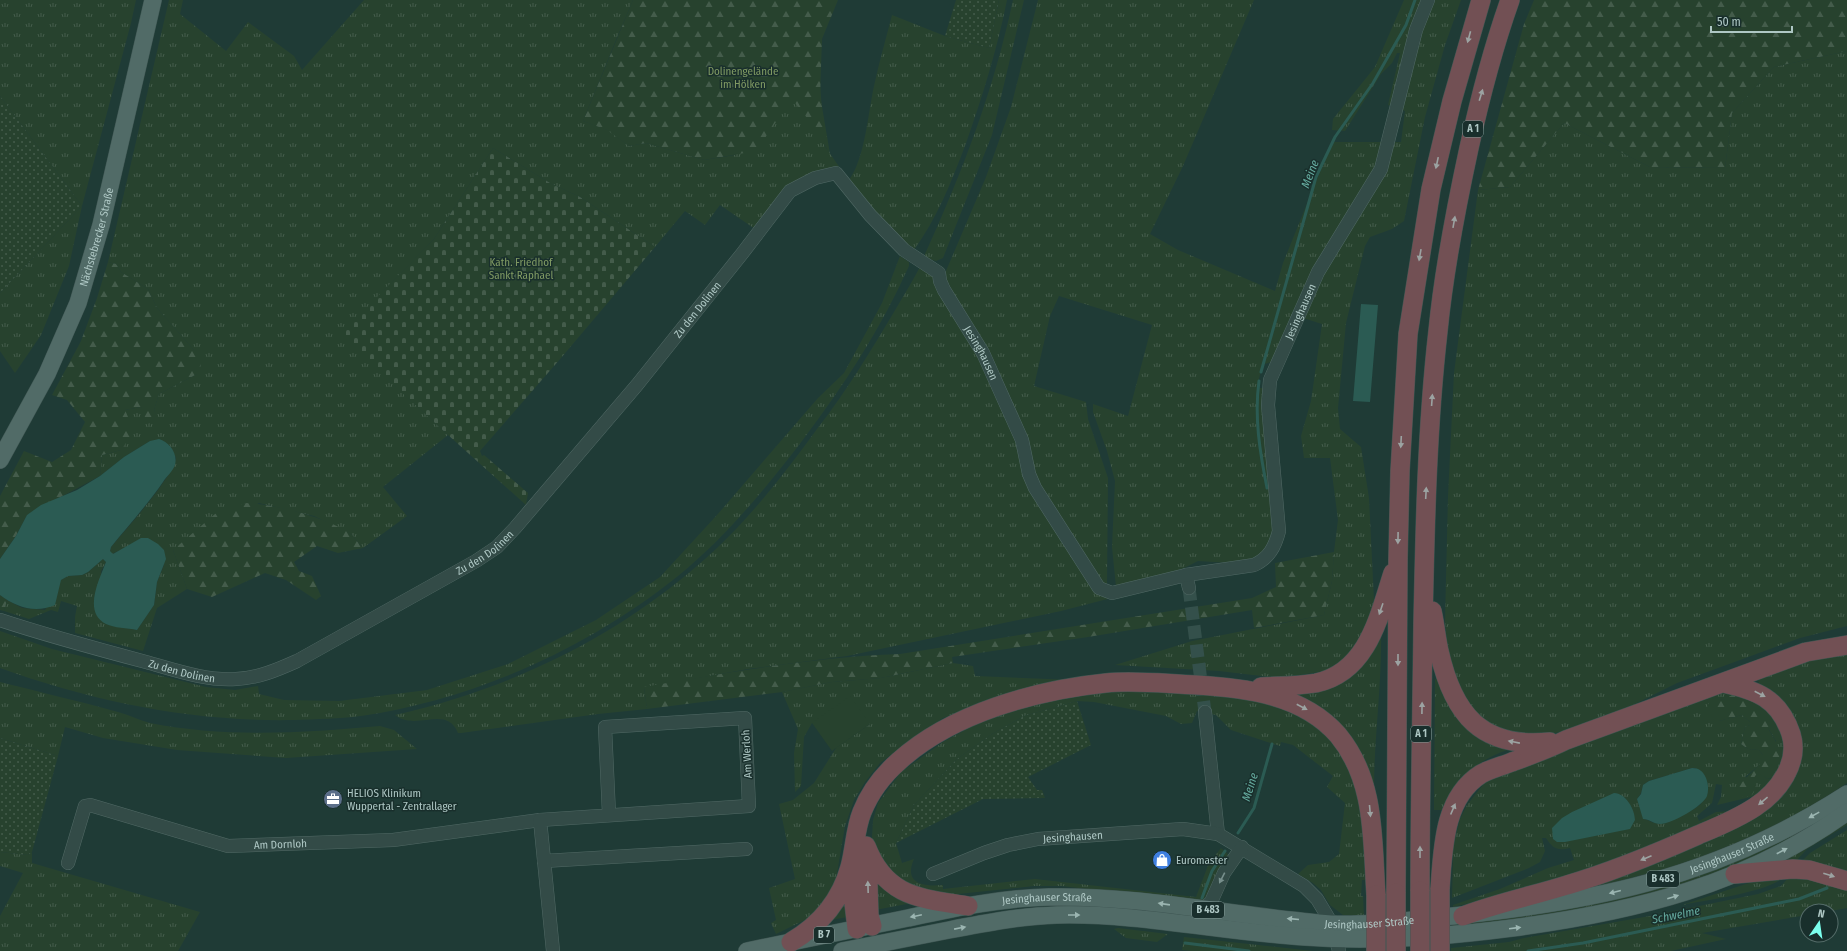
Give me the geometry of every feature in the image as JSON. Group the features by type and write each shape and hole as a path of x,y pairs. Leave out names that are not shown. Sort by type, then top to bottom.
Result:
{"highway":[{"name":"A 1","path":"1396,951 1398,559 1400,471 1408,334 1419,262 1441,144 1481,0"},
{"name":"A 1","path":"1420,951 1424,577 1432,400 1437,332 1447,260 1479,102 1510,0"},
{"path":"791,942 813,928 832,907 850,868 861,814 870,795 882,777 901,759 951,726 1008,704 1069,689 1108,683 1224,687 1284,686 1311,683 1334,676 1346,669 1359,656 1372,636 1398,559"},
{"path":"1424,577 1442,666 1459,705 1470,720 1488,733 1510,742 1530,744 1566,740"},
{"path":"1806,652 1829,638 1847,634"},
{"path":"1440,951 1440,889 1444,843 1450,816 1463,791 1482,774 1544,751 1566,740 1806,652 1847,645"},
{"path":"1463,916 1488,906 1568,885 1643,859 1743,815 1765,799 1787,774 1792,756 1792,738 1788,725 1780,711 1765,696 1747,688 1723,682"},
{"path":"1224,687 1271,696 1292,702 1319,717 1342,740 1359,769 1368,796 1376,895 1376,951"},
{"path":"861,814 866,846 869,915 864,927"},
{"path":"866,846 872,861 882,874 897,888 921,899 968,906"},
{"path":"850,868 864,927"},
{"path":"1735,874 1792,869 1809,870 1847,881"}],"main road":[{"name":"Nächstebrecker Straße","path":"0,460 47,374 78,303 101,225 153,0"},
{"name":"Jesinghauser Straße","path":"747,951 968,906 1019,898 1084,896 1150,902 1203,910 1335,938 1400,922 1537,907 1597,896 1653,882 1691,871 1756,845 1804,820 1847,794"},
{"name":"Jesinghauser Straße","path":"842,951 880,947 989,922 1054,915 1116,916 1242,932 1335,938 1390,939 1434,936 1541,924 1622,910 1702,888 1764,861 1826,828 1847,812"}],"street":[{"name":"Jesinghausen","path":"836,173 870,215 904,250 939,273 940,281 944,290 983,353 1009,410 1022,440 1035,488 1099,588 1112,593 1188,581 1254,564 1263,561 1269,555 1276,544 1279,532 1268,405 1270,380 1318,272 1381,169 1416,30 1428,0"},
{"name":"Zu den Dolinen","path":"0,620 103,651 217,679 252,678 274,671 297,661 476,561 497,547 516,528 637,385 741,255 790,190 815,178 836,173"},
{"path":"1205,712 1218,834"},
{"name":"Am Werloh","path":"540,820 609,814 749,806 745,718 605,727 609,814"},
{"name":"Am Dornloh","path":"68,863 85,806 90,804 228,846 393,840 540,820"},
{"path":"540,820 553,951"},
{"name":"Jesinghausen","path":"933,874 984,852 1038,839 1184,829 1218,834 1242,847 1304,886 1317,900 1335,938"},
{"path":"1203,910 1211,902 1224,873 1242,847"},
{"path":"544,861 746,849"},
{"path":"864,927 880,947"},
{"path":"861,949 864,927"}],"green space":[{"path":"0,0 136,0 82,206 0,96"},
{"path":"169,0 183,0 180,14 226,51 248,22 294,56 302,70 364,0 633,0 583,121 608,130 629,146 646,143 704,160 735,155 823,29 819,65 824,145 840,168 816,177 755,229 720,205 705,225 685,211 655,247 580,197 550,183 493,148 434,239 341,335 448,435 383,487 407,516 363,548 351,534 314,516 259,503 173,550 187,589 157,608 143,651 75,633 77,606 61,601 58,612 51,610 29,619 4,611 7,600 22,608 45,610 61,580 68,576 82,575 88,572 103,559 106,562 101,571 107,624 137,630 154,605 157,582 164,565 118,551 112,554 110,551 111,547 158,490 173,466 176,457 150,441 124,457 100,476 102,455 121,450 125,410 141,407 158,420 154,410 159,394 197,374 194,350 157,308 148,289 121,272 116,264 108,262"},
{"name":"Dolinengelände im Hölken","path":"633,0 838,0 822,39 820,95 830,154 811,123 792,99 756,151 704,160 646,143 629,146 607,130 583,121"},
{"path":"956,0 999,0 989,48 945,36"},
{"path":"999,0 1007,0 994,56 971,128 960,160 943,200 930,225 914,250 866,206 849,180 859,160 876,77 892,15 945,36 989,48"},
{"path":"1013,0 1024,0 992,135 943,258 936,261 925,258 925,254 965,161 987,98 997,66"},
{"path":"1038,0 1254,0 1183,166 1150,234 1178,250 1275,291 1283,263 1332,142 1401,142 1405,111 1388,105 1400,53 1397,53 1392,63 1381,74 1345,131 1332,130 1333,119 1375,67 1404,0 1461,0 1445,45 1425,117 1404,221 1392,229 1370,237 1365,246 1346,323 1338,408 1340,429 1361,447 1369,498 1374,600 1371,615 1366,626 1347,657 1326,671 1279,678 1219,671 1115,665 1192,641 1324,615 1332,581 1338,520 1330,458 1304,458 1301,436 1311,401 1322,324 1300,317 1276,360 1262,365 1257,388 1264,388 1275,524 1267,548 1256,558 1231,563 1198,561 1182,569 1116,587 1112,547 1115,481 1107,451 1093,412 1093,404 1128,416 1152,325 1059,296 1050,316 1034,386 1086,402 1088,419 1108,478 1107,586 1103,585 1051,507 951,295 945,278 946,271 986,177 1011,107"},
{"path":"1534,0 1847,0 1847,51 1774,67 1732,113 1725,168 1650,167 1564,123 1510,187 1478,190 1524,24"},
{"path":"1847,51 1847,626 1800,638 1677,683 1633,705 1560,732 1540,736 1509,734 1476,716 1461,694 1448,656 1445,621 1448,496 1454,373 1478,190 1510,187 1564,123 1650,167 1725,168 1732,113 1774,67"},
{"path":"0,96 82,206 0,293"},
{"name":"Kath. Friedhof Sankt Raphael","path":"493,148 550,183 580,197 655,247 480,451 482,456 484,455 528,493 526,505 340,335 434,239"},
{"path":"82,206 69,266 41,335 15,373 0,351 0,293"},
{"path":"900,256 909,262 909,266 886,312 861,356 802,441 774,477 729,529 696,561 643,602 607,626 529,667 446,697 404,708 353,717 294,720 219,718 145,708 72,691 0,668 0,631 52,649 206,687 235,690 258,686 259,694 284,700 339,701 427,690 508,664 596,620 660,577 717,515 818,398 844,373 882,303"},
{"path":"108,262 116,264 121,272 148,289 157,308 194,350 201,365 197,374 159,394 154,410 159,420 147,424 141,407 125,410 134,431 121,450 102,455 100,476 27,515 16,536 0,559 0,496 24,451 52,462 71,450 85,422 67,400 52,395 81,341 97,298"},
{"path":"921,265 929,269 977,348 1009,420 1027,475 1097,593 1123,595 1061,611 847,656 748,669 644,688 647,709 598,714 461,733 458,733 453,725 446,720 439,719 412,721 395,715 484,689 527,672 568,653 607,631 645,606 682,578 731,534 794,460 838,401 857,372"},
{"path":"245,503 300,512 329,522 351,534 363,548 338,553 317,546 294,562 299,571 312,576 321,596 316,600 286,580 265,573 212,597 187,589 173,550 215,514"},
{"path":"1334,552 1332,581 1324,615 1254,628 1252,610 1088,637 952,657 953,663 881,678 832,682 782,692 647,709 644,687 804,662 836,658 900,654 1252,598 1276,587 1275,563"},
{"path":"0,595 7,600 4,611 0,610"},
{"path":"1381,633 1374,790 1364,765 1282,693 1312,689"},
{"path":"1847,651 1847,783 1796,817 1698,860 1582,891 1625,872 1789,780 1780,699 1773,691 1759,684 1758,679 1811,656"},
{"path":"953,663 973,666 975,676 1073,680 1019,693 943,718 880,763 865,782 854,800 845,826 834,891 825,906 807,919 776,934 771,923 776,920 769,888 795,879 779,804 793,800 814,783 836,748 870,724 812,723 804,737 801,786 795,792 794,753 798,729 782,692 832,682 881,678"},
{"path":"1435,679 1438,679 1511,749 1488,758 1478,764 1453,789 1442,810 1434,810"},
{"path":"0,682 122,713 150,723 179,728 207,731 265,733 323,731 380,726 394,730 417,749 286,758 177,750 103,738 65,727 58,756 0,738"},
{"path":"1120,690 1242,696 1298,712 1333,741 1355,773 1364,832 1365,880 1362,880 1361,896 1363,896 1364,916 1343,915 1330,905 1321,890 1298,874 1308,865 1329,862 1339,854 1345,803 1327,787 1333,776 1293,745 1281,742 1280,746 1231,730 1216,715 1197,711 1192,723 1181,724 1166,716 1094,702 1077,701 1024,716 992,734 957,759 914,805 896,843 902,863 914,859 911,867 913,879 923,884 943,885 943,889 1035,879 1196,897 1209,863 1221,848 1229,855 1204,900 1198,902 1062,886 1034,886 948,895 897,881 876,853 872,837 873,820 878,803 901,772 943,742 982,721 1050,699"},
{"path":"1725,692 1759,701 1781,727 1784,747 1781,766 1776,776 1759,795 1717,805 1721,797 1722,785 1716,784 1712,803 1697,816 1699,821 1716,812 1736,811 1605,865 1496,897 1453,907 1453,905 1500,889 1548,868 1574,860 1570,848 1556,848 1551,845 1546,838 1542,838 1545,851 1540,862 1529,868 1452,898 1453,856 1451,855 1460,819 1467,805 1486,781 1649,718","holes":["1719,699 1727,699 1768,728 1776,741 1776,774 1771,779 1766,778 1758,771 1752,779 1745,777 1763,762 1763,755 1759,750 1748,749 1741,744 1745,727 1750,725 1750,722 1742,715 1719,721","1696,768 1701,804 1691,811 1654,823 1645,819 1637,799 1641,793 1643,785 1649,781"]},
{"path":"1734,694 1750,697 1771,714 1771,723 1768,728 1779,751 1779,761 1775,775 1772,779 1766,778 1758,772 1753,779 1755,787 1752,795 1744,798 1738,794 1739,785 1763,761 1763,755 1759,750 1748,749 1741,744 1745,727 1750,725 1750,722 1742,715 1719,721 1707,706 1714,699 1723,700"},
{"path":"850,696 870,724 832,751 812,723"},
{"path":"1077,701 1091,745 1028,777 1037,790 1042,790 1045,798 983,799 896,843 914,805 957,759 992,734 1024,716"},
{"path":"0,738 58,756 32,852 28,855 0,852"},
{"path":"1847,802 1790,841 1750,860 1668,890 1583,910 1452,928 1453,924 1737,860 1771,846"},
{"path":"1847,820 1847,825 1807,849 1795,862 1778,862"},
{"path":"1847,830 1847,871 1801,862 1810,853"},
{"path":"0,852 28,855 32,852 32,863 200,912 178,951 0,951 0,916 23,873 0,866"},
{"path":"874,876 912,903 875,910"},
{"path":"1790,876 1847,884 1847,908 1839,910 1839,903 1799,903 1799,916 1702,933 1726,939 1671,951 1451,951 1451,948 1509,942 1524,938 1650,916 1758,894 1781,886"},
{"path":"1783,878 1763,888 1749,892 1682,905 1755,881"},
{"path":"844,896 848,917 830,920"},
{"path":"1118,928 1168,934 1157,942 1126,938 1114,929"},
{"path":"1184,937 1313,951 1182,950"}],"shaded area":[{"path":"1361,304 1378,305 1370,402 1353,401"},
{"path":"159,439 163,440 169,445 174,452 176,461 175,465 151,499 111,547 110,551 113,554 141,538 148,538 164,550 166,559 157,582 154,605 137,630 106,624 99,619 95,612 95,594 106,562 103,559 88,572 82,575 68,576 61,580 55,605 48,608 26,608 13,603 0,595 0,559 16,536 27,515 41,505 77,490 100,476 124,457 150,441"},
{"path":"1692,768 1700,770 1704,773 1708,784 1707,796 1700,805 1679,818 1665,823 1658,824 1643,819 1637,799 1641,794 1643,785 1649,781"},
{"path":"1614,793 1626,799 1632,807 1635,820 1630,829 1565,842 1557,842 1553,839 1552,828 1562,818"}],"waterway":[{"name":"Meine","path":"1261,372 1316,177 1335,137 1373,83 1406,25 1415,0"},
{"name":"Meine","path":"1259,381 1257,421 1267,488"},
{"name":"Meine","path":"1238,833 1254,808 1272,744"},
{"name":"Meine","path":"1202,898 1212,871 1225,851"},
{"name":"Schwelme","path":"1528,951 1583,943 1799,899 1827,888"},
{"name":"Schwelme","path":"1185,943 1249,951"}],"tunnel":[{"path":"1189,588 1205,712"}],"place":[{"name":"HELIOS Klinikum Wuppertal - Zentrallager","path":"333,799"},
{"name":"Euromaster","path":"1162,860"}]}
